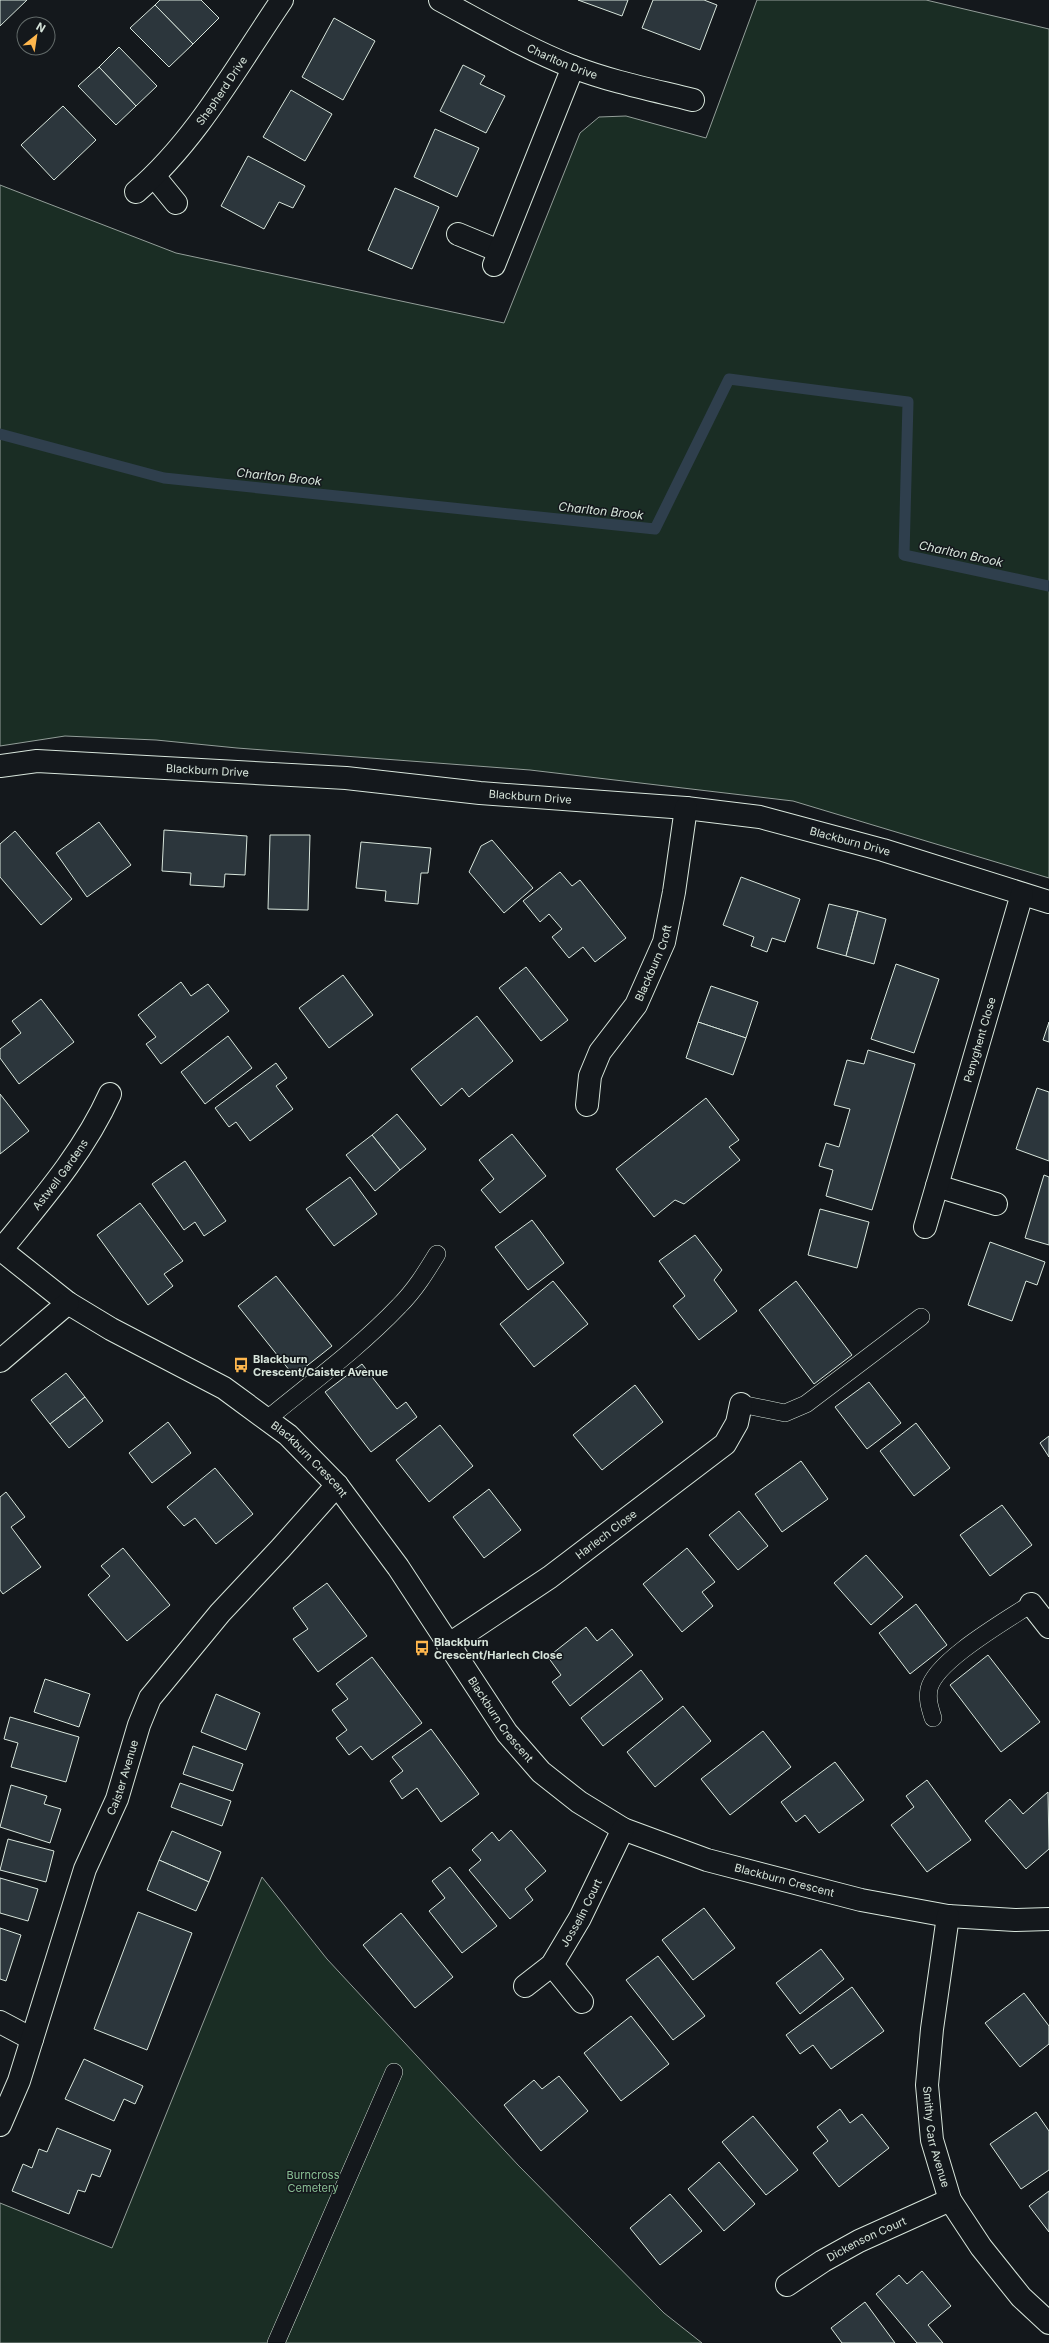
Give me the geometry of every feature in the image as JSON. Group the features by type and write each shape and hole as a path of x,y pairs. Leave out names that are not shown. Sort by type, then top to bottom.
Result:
{"street":[{"name":"Shepherd Drive","path":"136,192 154,176 221,91 282,0"},
{"name":"Charlton Drive","path":"440,0 515,40 573,67 615,81 693,100"},
{"path":"458,234 497,258 573,67"},
{"path":"154,176 176,203"},
{"name":"Blackburn Drive","path":"0,766 37,761 346,778 480,793 686,808 760,817 883,850 1049,902"},
{"name":"Blackburn Croft","path":"587,1105 590,1076 600,1052 636,1005 664,942 674,892 686,808"},
{"name":"Penyghent Close","path":"925,1227 1022,894"},
{"name":"Astwell Gardens","path":"1,1249 51,1188 83,1144 110,1094"},
{"path":"937,1186 996,1204"},
{"name":"Blackburn Crescent","path":"1,1249 68,1302 111,1329 224,1388 288,1435 337,1485 398,1566 448,1645 507,1733 541,1772 579,1802 623,1829 707,1860 862,1900 948,1916 1016,1920 1049,1919"},
{"path":"0,1361 68,1302"},
{"name":"Harlech Close","path":"448,1645 550,1577 725,1444 737,1423 741,1404"},
{"name":"Caister Avenue","path":"0,2125 19,2081 85,1869 117,1799 139,1725 150,1698 220,1613 337,1485"},
{"path":"1031,1604 1049,1627"},
{"name":"Josselin Court","path":"525,1986 552,1965 580,1918 623,1829"},
{"name":"Smithy Carr Avenue","path":"948,1916 932,2029 927,2085 932,2140 950,2200 981,2247 1021,2297 1049,2323"},
{"path":"552,1965 582,2002"},
{"path":"0,2022 32,2039"},
{"name":"Dickenson Court","path":"787,2285 823,2261 859,2241 950,2200"}],"lane":[{"path":"266,1420 346,1355 400,1306 420,1281 437,1254"},
{"path":"741,1404 785,1413 806,1404 921,1317"},
{"path":"933,1718 928,1702 929,1687 936,1673 958,1654 1031,1604"},
{"path":"276,2343 394,2072"}],"green space":[{"path":"757,0 926,0 1049,29 1049,878 793,801 530,770 237,748 156,740 65,736 0,746 0,185 176,253 504,323 580,133 599,117 626,116 706,138"},
{"name":"Burncross Cemetery","path":"262,1877 327,1959 518,2165 664,2313 702,2343 0,2343 0,2203 112,2248"}],"building":[{"path":"0,0 27,0 0,26"},
{"path":"160,0 201,0 219,18 193,44 155,5"},
{"path":"578,0 628,0 622,16"},
{"path":"653,0 704,0 717,5 700,50 642,28"},
{"path":"155,5 193,44 169,67 130,28"},
{"path":"334,18 375,41 343,100 302,77"},
{"path":"119,47 157,86 136,106 99,67"},
{"path":"463,65 485,76 480,84 505,96 486,133 440,111"},
{"path":"99,67 136,106 116,125 78,86"},
{"path":"291,90 332,114 305,161 263,137"},
{"path":"63,106 96,140 54,180 21,145"},
{"path":"435,129 479,148 457,197 414,177"},
{"path":"248,156 305,186 293,208 279,202 264,229 221,206"},
{"path":"395,188 439,207 412,269 368,250"},
{"path":"99,822 131,865 87,897 56,853"},
{"path":"164,830 247,836 245,875 225,874 224,887 190,885 191,873 162,871"},
{"path":"15,831 72,899 41,925 0,877 0,844"},
{"path":"270,835 310,835 308,910 268,909"},
{"path":"492,840 533,888 504,913 469,872 481,846"},
{"path":"361,842 431,848 428,873 421,873 418,904 385,901 386,891 356,888"},
{"path":"560,872 572,886 580,880 626,938 595,962 583,947 569,958 552,937 562,929 549,914 540,922 523,901"},
{"path":"741,877 800,899 785,942 772,938 767,952 751,946 754,937 723,925"},
{"path":"829,904 858,911 846,956 817,948"},
{"path":"858,911 886,919 874,964 846,956"},
{"path":"896,964 939,979 914,1053 871,1039"},
{"path":"526,967 568,1020 541,1041 499,988"},
{"path":"343,975 373,1015 329,1048 299,1008"},
{"path":"181,982 191,996 208,984 229,1011 161,1064 146,1044 156,1037 138,1015"},
{"path":"711,986 758,1002 746,1038 698,1022"},
{"path":"41,999 74,1042 19,1084 0,1058 0,1049 21,1033 12,1021"},
{"path":"477,1016 513,1061 469,1097 462,1088 441,1106 411,1069"},
{"path":"698,1022 746,1038 733,1075 686,1058"},
{"path":"1049,1022 1049,1042 1043,1040"},
{"path":"228,1036 252,1068 205,1104 181,1072"},
{"path":"868,1050 915,1064 872,1210 826,1196 833,1170 819,1166 826,1143 839,1147 850,1109 834,1105 847,1060 864,1064"},
{"path":"276,1063 287,1078 276,1086 293,1109 250,1141 236,1122 229,1127 215,1108"},
{"path":"1037,1088 1049,1092 1049,1161 1016,1149"},
{"path":"0,1094 29,1131 0,1154"},
{"path":"706,1098 739,1140 729,1147 740,1160 684,1204 675,1200 654,1217 616,1169"},
{"path":"397,1114 426,1149 400,1170 372,1135"},
{"path":"512,1134 546,1176 500,1213 481,1190 494,1179 479,1160"},
{"path":"372,1135 400,1170 375,1191 346,1155"},
{"path":"185,1161 226,1221 204,1236 195,1222 184,1230 152,1184"},
{"path":"1044,1175 1049,1177 1049,1245 1025,1238"},
{"path":"350,1177 377,1214 334,1246 306,1209"},
{"path":"140,1203 183,1261 164,1274 173,1286 148,1305 97,1235"},
{"path":"820,1209 869,1222 857,1268 808,1255"},
{"path":"532,1220 564,1263 528,1290 495,1247"},
{"path":"695,1235 722,1270 714,1280 737,1311 699,1340 673,1306 685,1296 659,1261"},
{"path":"990,1242 1045,1262 1037,1285 1026,1281 1012,1321 968,1305"},
{"path":"276,1276 332,1346 294,1376 238,1306"},
{"path":"553,1281 588,1324 534,1367 500,1324"},
{"path":"796,1281 852,1355 814,1384 759,1310"},
{"path":"362,1364 397,1409 406,1402 417,1417 371,1452 325,1392"},
{"path":"66,1373 85,1397 50,1424 31,1400"},
{"path":"869,1382 901,1423 867,1449 835,1407"},
{"path":"635,1385 663,1422 602,1470 573,1435"},
{"path":"85,1397 103,1421 69,1448 50,1424"},
{"path":"168,1422 191,1453 152,1483 129,1453"},
{"path":"916,1423 950,1468 914,1496 880,1451"},
{"path":"440,1425 473,1466 429,1502 396,1460"},
{"path":"1049,1436 1049,1457 1040,1443"},
{"path":"801,1461 828,1499 782,1532 755,1494"},
{"path":"215,1468 253,1514 216,1544 195,1518 184,1526 167,1507"},
{"path":"489,1489 521,1530 484,1558 453,1517"},
{"path":"6,1492 25,1517 11,1527 41,1567 3,1594 0,1590 0,1497"},
{"path":"1002,1505 1032,1545 990,1576 960,1535"},
{"path":"739,1511 768,1546 738,1570 709,1535"},
{"path":"123,1548 170,1605 127,1641 88,1595 110,1576 101,1566"},
{"path":"687,1548 715,1582 702,1592 713,1606 682,1632 643,1584"},
{"path":"866,1555 903,1597 871,1625 834,1583"},
{"path":"327,1583 367,1636 318,1672 293,1639 308,1629 293,1608"},
{"path":"916,1604 947,1645 910,1674 879,1633"},
{"path":"586,1627 597,1641 612,1629 633,1655 570,1706 552,1682 561,1675 548,1657"},
{"path":"988,1655 1040,1722 1001,1752 950,1685"},
{"path":"372,1657 422,1723 372,1760 361,1746 349,1755 336,1738 347,1730 332,1710 348,1699 336,1684"},
{"path":"641,1670 663,1699 603,1746 581,1718"},
{"path":"45,1679 90,1694 79,1727 34,1712"},
{"path":"216,1694 260,1713 246,1750 201,1732"},
{"path":"683,1706 711,1741 655,1787 627,1752"},
{"path":"10,1717 79,1737 66,1782 11,1767 18,1743 4,1739"},
{"path":"431,1729 479,1794 441,1822 417,1788 402,1799 390,1781 403,1771 392,1757"},
{"path":"763,1731 791,1767 730,1815 701,1779"},
{"path":"193,1746 243,1764 233,1791 183,1774"},
{"path":"835,1762 864,1800 819,1833 805,1815 796,1822 781,1802"},
{"path":"927,1780 971,1840 927,1872 891,1825 914,1807 906,1796"},
{"path":"180,1783 231,1801 222,1826 171,1807"},
{"path":"11,1785 47,1796 44,1804 61,1809 50,1843 0,1827"},
{"path":"1048,1792 1049,1849 1026,1869 985,1821 1010,1799 1023,1814"},
{"path":"511,1830 546,1871 525,1889 533,1900 510,1919 469,1870 481,1860 472,1850 492,1832 499,1841"},
{"path":"172,1831 221,1852 209,1882 159,1860"},
{"path":"8,1839 54,1851 46,1882 0,1870"},
{"path":"159,1860 209,1882 196,1911 147,1890"},
{"path":"450,1867 497,1926 462,1953 429,1911 445,1898 432,1881"},
{"path":"0,1878 38,1889 28,1921 0,1913"},
{"path":"704,1908 735,1948 693,1980 662,1940"},
{"path":"138,1912 192,1933 147,2050 94,2029"},
{"path":"401,1913 453,1977 415,2008 363,1945"},
{"path":"0,1928 21,1935 6,1981 0,1979"},
{"path":"821,1949 844,1979 800,2014 776,1983"},
{"path":"658,1956 705,2016 673,2040 626,1980"},
{"path":"852,1987 884,2031 831,2069 813,2045 800,2054 786,2035"},
{"path":"1024,1993 1049,2026 1049,2044 1020,2067 985,2023"},
{"path":"631,2016 669,2064 621,2101 584,2053"},
{"path":"84,2059 143,2086 135,2104 124,2099 114,2121 65,2099"},
{"path":"559,2076 588,2111 541,2151 504,2105 534,2080 542,2089"},
{"path":"840,2109 850,2123 862,2114 889,2148 839,2187 813,2153 828,2141 817,2127"},
{"path":"1036,2112 1049,2131 1049,2170 1021,2189 990,2144"},
{"path":"753,2116 798,2170 766,2195 722,2142"},
{"path":"57,2128 111,2150 100,2177 92,2174 85,2192 78,2190 69,2214 12,2191 23,2164 32,2168 39,2149 47,2152"},
{"path":"719,2162 755,2204 724,2231 688,2189"},
{"path":"1049,2191 1049,2232 1029,2206"},
{"path":"670,2194 702,2231 660,2265 630,2228"},
{"path":"922,2271 951,2306 928,2325 943,2343 917,2343 876,2294 899,2275 907,2284"},
{"path":"865,2302 895,2343 842,2343 831,2328"}],"waterway":[{"name":"Charlton Brook","path":"0,434 164,478 655,529 729,379 908,402 904,555 1049,586"}],"place":[{"name":"Blackburn Crescent/Caister Avenue","path":"241,1365"},
{"name":"Blackburn Crescent/Harlech Close","path":"422,1648"}]}
